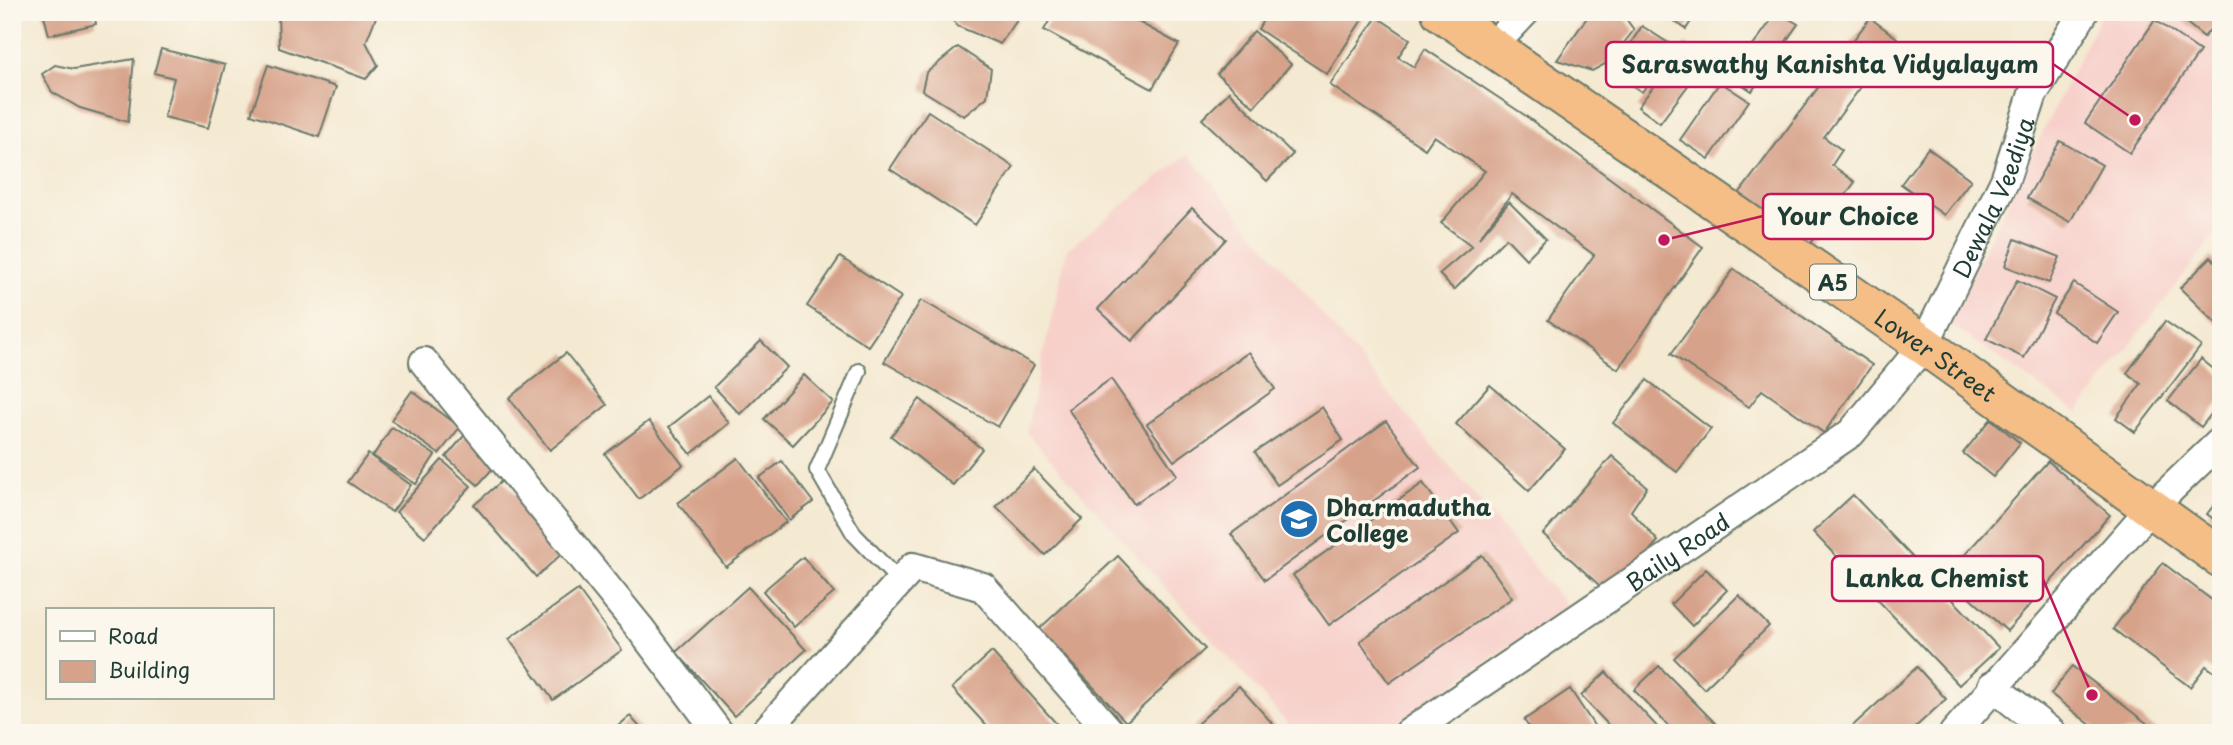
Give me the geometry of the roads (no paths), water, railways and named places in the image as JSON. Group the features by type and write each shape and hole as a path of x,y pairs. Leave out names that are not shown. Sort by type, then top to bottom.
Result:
{"highway":[{"name":"Lower Street","path":"1441,12 1924,345 2221,558"}],"street":[{"path":"1491,48 1525,12"},
{"name":"Dewala Veediya","path":"1924,345 2005,180 2033,94 2084,12"},
{"name":"Baily Road","path":"1409,733 1851,433 1924,345"},
{"path":"424,362 639,627 719,733"},
{"path":"1954,733 1992,686 2152,507 2221,441"},
{"path":"764,733 913,567 983,587 1111,733"},
{"path":"1992,686 2052,733"}],"lane":[{"path":"859,371 817,470 853,534 900,582"}],"place":[{"name":"Saraswathy Kanishta Vidyalayam","path":"2135,120"},
{"name":"Your Choice","path":"1664,240"},
{"name":"Dharmadutha College","path":"1299,519"},
{"name":"Lanka Chemist","path":"2092,695"}]}
